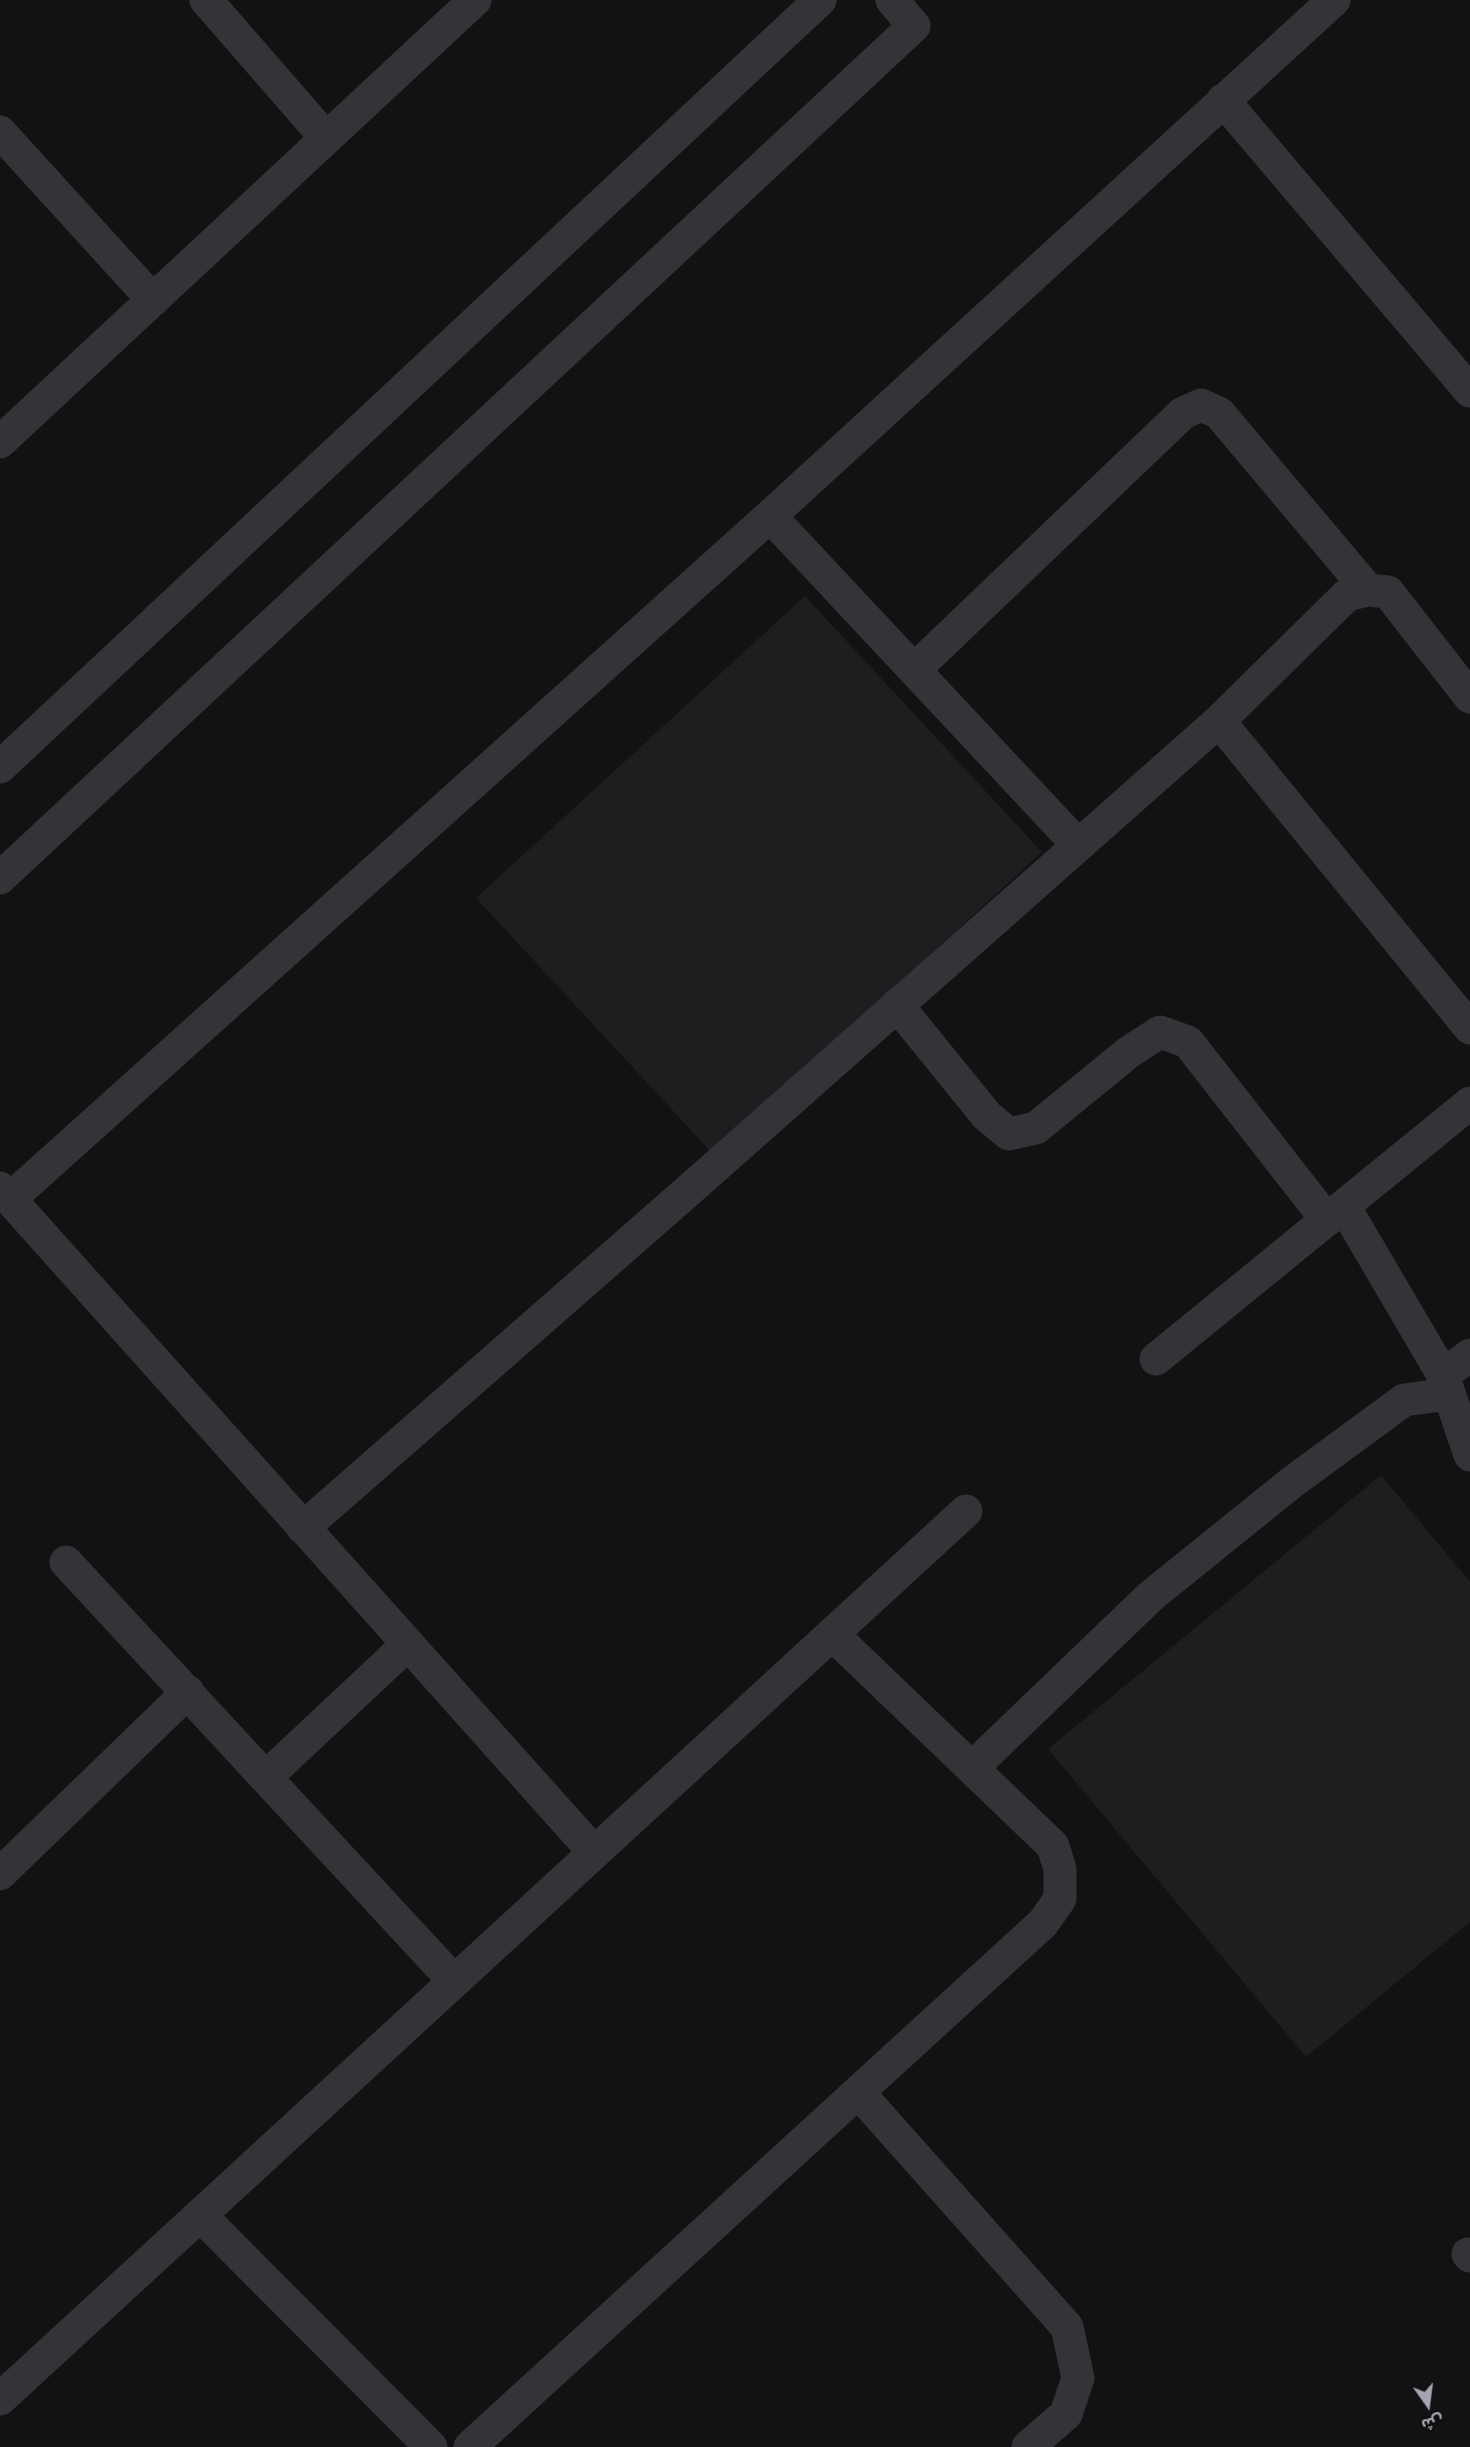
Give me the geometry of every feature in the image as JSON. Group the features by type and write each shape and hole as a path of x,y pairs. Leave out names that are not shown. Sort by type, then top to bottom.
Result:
{"street":[{"path":"206,0 326,138"},
{"path":"0,442 475,0"},
{"path":"0,767 820,0"},
{"path":"0,878 915,26 892,0"},
{"path":"594,1852 5,1194 770,516 1334,0"},
{"path":"1223,100 1470,391"},
{"path":"0,132 153,300"},
{"path":"914,670 1183,413 1202,405 1219,413 1368,590"},
{"path":"770,516 1078,845"},
{"path":"303,1528 1219,721 1347,595 1368,590 1388,592 1470,697"},
{"path":"1219,721 1470,1028"},
{"path":"897,1005 987,1116 1009,1134 1036,1128 1129,1052 1160,1032 1188,1042 1336,1213 1446,1385 1470,1455"},
{"path":"1156,1359 1470,1103"},
{"path":"972,1768 1151,1596 1291,1483 1404,1400 1446,1385 1470,1355"},
{"path":"0,2399 966,1511"},
{"path":"66,1562 454,1981"},
{"path":"470,2447 1043,1923 1060,1899 1060,1869 1053,1846 832,1634"},
{"path":"266,1777 408,1644"},
{"path":"0,1874 6,1871 188,1692"},
{"path":"858,2092 1067,2327 1078,2378 1066,2414 1028,2447"},
{"path":"200,2215 431,2447"}],"shaded area":[{"path":"805,596 1042,852 713,1154 476,898"},
{"path":"1381,1475 1470,1582 1470,1922 1306,2057 1048,1749"}]}
